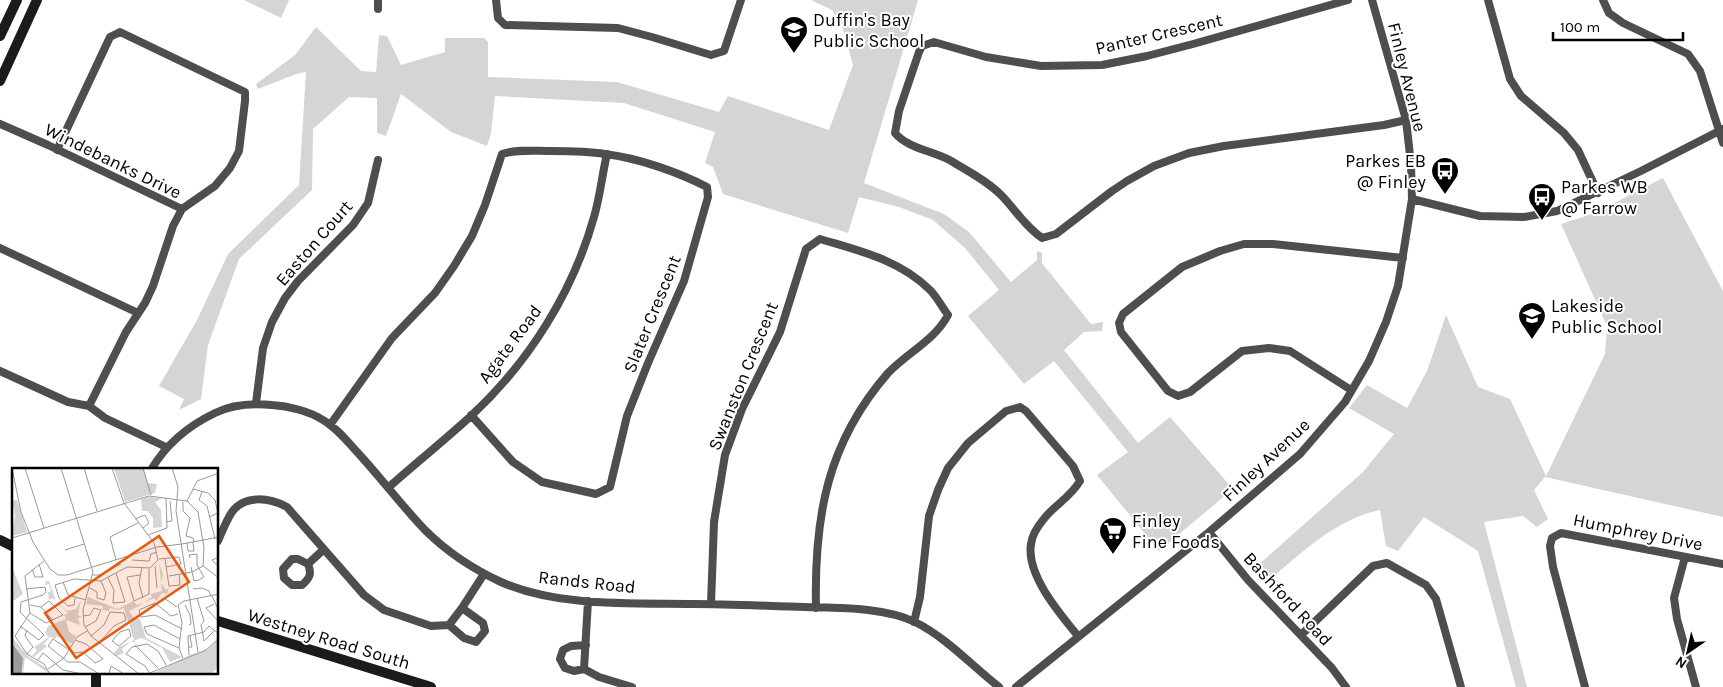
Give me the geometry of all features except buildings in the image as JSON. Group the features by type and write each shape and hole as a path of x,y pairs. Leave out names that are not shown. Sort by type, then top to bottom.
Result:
{"main road":[{"path":"0,36 17,0"},
{"path":"0,81 37,0"},
{"path":"0,540 12,546"},
{"name":"Westney Road South","path":"219,621 431,687"},
{"path":"96,674 96,687"}],"street":[{"path":"378,0 378,9"},
{"path":"496,0 498,18 505,25 618,28 652,36 711,55 724,51 741,0"},
{"name":"Panter Crescent","path":"1348,0 1184,46 1102,65 1041,66 986,57 934,42 922,46 919,52 899,111 895,133 901,140 947,158 977,177 1002,195 1033,232 1042,238 1056,234 1127,181 1154,166 1189,153 1224,146 1384,125 1406,120"},
{"name":"Finley Avenue","path":"1016,687 1209,532 1300,454 1344,402 1369,360 1386,322 1398,286 1412,199 1411,164 1406,120 1372,0"},
{"path":"1488,0 1510,79 1521,96 1564,133 1578,150 1598,192"},
{"path":"1603,0 1609,13 1623,23 1688,54 1700,71 1721,129 1723,143"},
{"path":"57,150 110,37 120,32 226,82 245,92 245,109 239,151 230,168 215,186 182,209"},
{"name":"Windebanks Drive","path":"0,124 182,209 173,226 153,286 126,332 89,406"},
{"path":"1412,199 1480,216 1524,218 1557,211 1721,129"},
{"name":"Slater Crescent","path":"330,425 392,338 435,293 454,266 472,236 486,205 502,154 514,150 606,154 652,166 691,179 707,187 708,198 684,281 627,416 610,487 596,494 542,482 513,462 472,415"},
{"name":"Agate Road","path":"388,487 472,415 513,370 538,338 560,302 576,268 595,216 606,154"},
{"name":"Easton Court","path":"256,403 263,348 272,322 285,298 298,281 353,225 368,203 378,160"},
{"name":"Swanston Crescent","path":"710,604 714,522 725,455 742,409 780,332 806,249 820,239 896,264 932,291 948,315 942,326 896,365 880,383 865,403 841,444 829,476 822,503 818,534 816,608"},
{"path":"1351,390 1290,351 1269,348 1242,351 1190,392 1178,396 1168,391 1121,332 1120,323 1123,314 1182,267 1220,251 1244,244 1273,244 1403,258"},
{"path":"0,248 138,313"},
{"path":"0,371 68,402 89,406 105,418 166,447"},
{"name":"Rands Road","path":"152,468 166,447 185,430 224,409 256,403 286,406 321,419 340,433 425,529 453,554 484,574 510,586 544,596 588,601 710,604 881,612 914,622 945,640 999,687"},
{"path":"914,622 920,597 929,516 948,468 974,438 1006,411 1020,408 1026,411 1072,466 1080,481 1073,492 1043,519 1031,544 1031,555 1037,580 1078,636"},
{"path":"219,539 232,512 242,504 252,499 276,501 287,507 303,524 323,550 364,595 384,610 431,626 449,625 464,638 476,642 485,631 483,623 462,608"},
{"name":"Bashford Road","path":"1209,532 1248,580 1332,668 1346,687"},
{"name":"Humphrey Drive","path":"1585,687 1553,567 1550,546 1552,538 1561,532 1723,564"},
{"path":"308,564 323,550"},
{"path":"1685,557 1674,598 1677,619 1696,687"},
{"path":"1301,635 1372,566 1387,563 1426,585 1436,599 1461,687"},
{"path":"449,625 484,574"},
{"path":"584,669 588,601"},
{"path":"586,646 571,646 564,650 560,659 565,668 574,671 584,669 599,677 632,687"}],"shaded area":[{"path":"244,0 289,0 281,18"},
{"path":"811,0 918,0 864,183 944,214 969,232 1011,282 1037,260 1037,251 1042,253 1042,263 1091,324 1103,322 1102,331 1084,332 1064,350 1138,443 1170,417 1233,489 1159,551 1097,475 1128,452 1054,361 1024,384 968,316 999,290 965,248 933,220 899,207 859,197 848,233 723,194 713,167 705,163 715,132 624,103 495,96 491,134 487,146 451,132 401,94 386,136 377,133 377,98 349,97 313,129 312,190 239,259 208,345 201,399 179,410 184,399 159,386 197,320 228,254 299,185 306,72 258,89 256,84 295,55 316,27 361,71 376,72 379,35 387,36 401,65 445,52 445,38 484,38 488,42 488,77 617,82 719,112 728,96 829,130 853,65 842,26 832,10"},
{"path":"1663,178 1723,291 1723,517 1545,477 1534,490 1548,519 1537,527 1523,516 1484,522 1527,687 1516,687 1478,551 1424,517 1398,551 1386,546 1380,510 1348,521 1320,538 1268,581 1256,567 1363,472 1394,434 1349,408 1367,385 1407,408 1427,371 1446,315 1478,387 1510,399 1546,476 1605,354 1607,326 1561,224 1595,213"}],"place":[{"name":"Duffin's Bay Public School","path":"794,54"},
{"name":"Parkes EB @ Finley","path":"1445,195"},
{"name":"Parkes WB @ Farrow","path":"1542,221"},
{"name":"Lakeside Public School","path":"1532,340"},
{"name":"Finley Fine Foods","path":"1113,555"}]}
